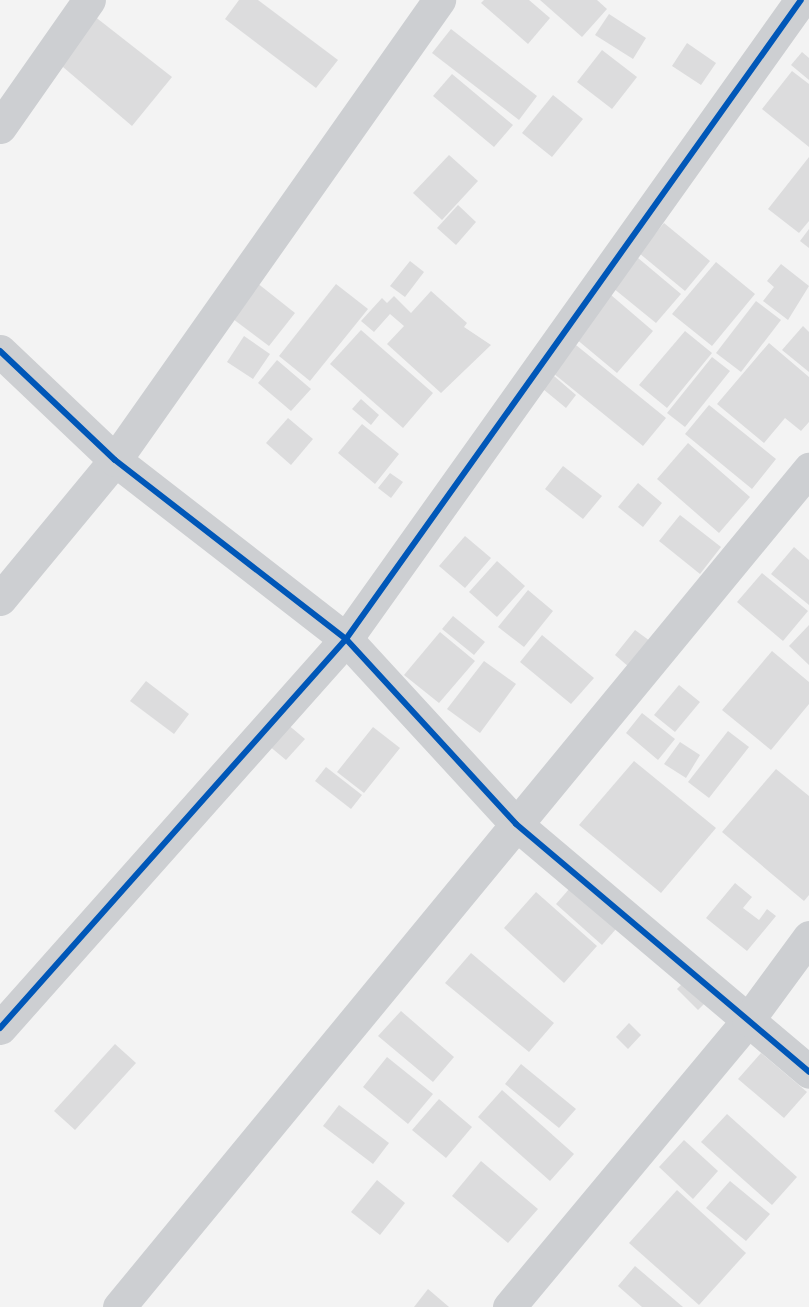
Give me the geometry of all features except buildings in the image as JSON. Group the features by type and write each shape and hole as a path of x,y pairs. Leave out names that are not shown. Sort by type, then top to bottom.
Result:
{"street":[{"path":"0,127 89,0"},
{"path":"0,599 115,460 439,0"},
{"path":"0,1028 346,639 801,0"},
{"path":"0,351 115,460 346,639 516,824 809,1072"},
{"path":"119,1307 809,469"},
{"path":"509,1307 748,1020 809,937"}],"cycle path":[{"path":"0,1028 346,639 801,0"},
{"path":"0,351 115,460 346,639 516,824 809,1072"}]}
